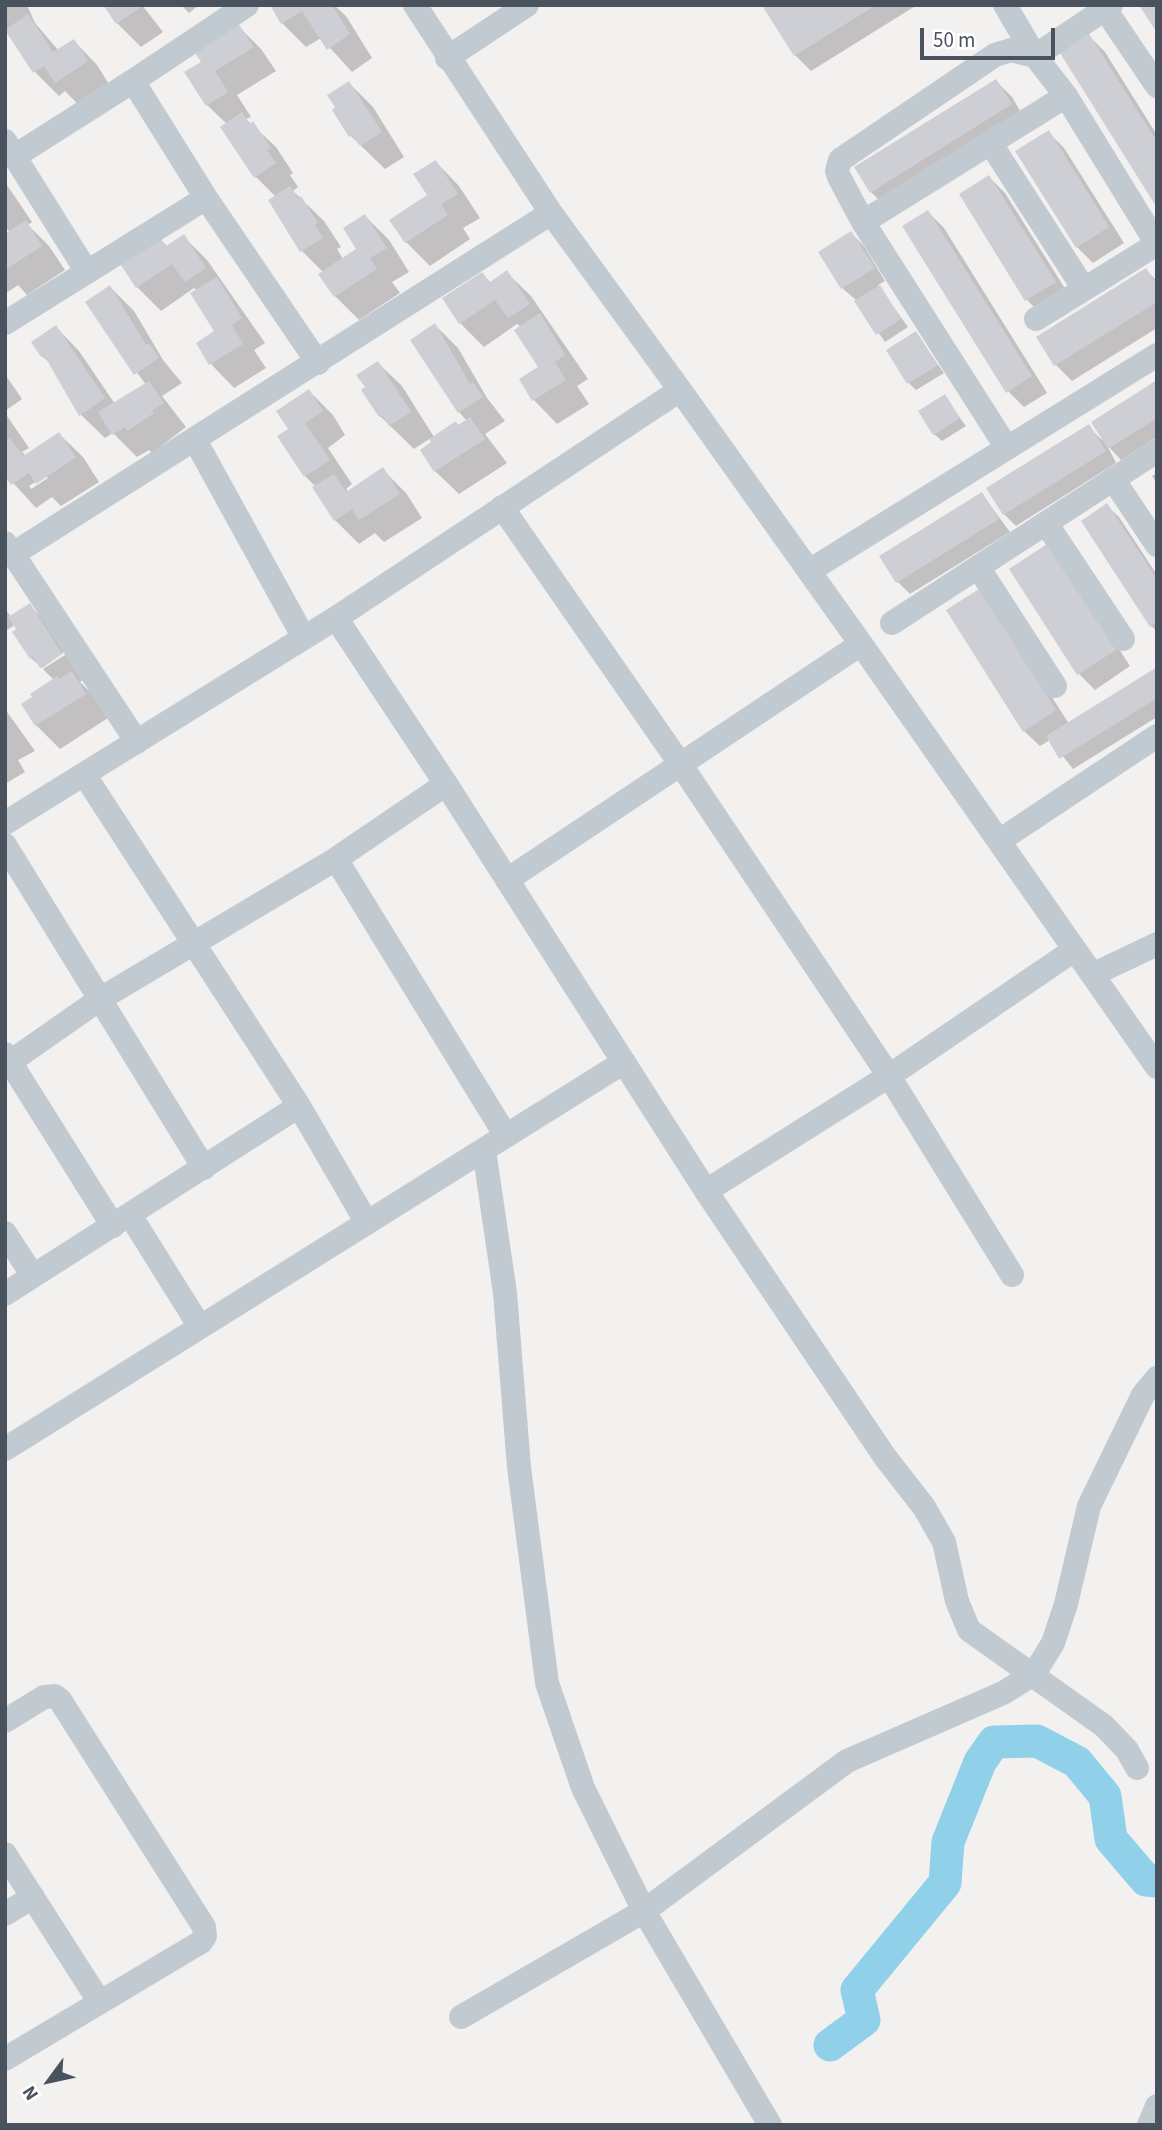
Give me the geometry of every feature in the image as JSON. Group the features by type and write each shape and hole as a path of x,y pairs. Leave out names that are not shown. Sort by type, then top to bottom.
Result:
{"street":[{"path":"87,272 10,149 133,81 247,5"},
{"path":"415,5 447,58 551,213 862,644 1157,1067"},
{"path":"447,58 527,5"},
{"path":"1005,5 1035,56 1066,96 1157,244 1036,319"},
{"path":"1007,448 863,222 839,177 837,171 840,160 996,55 1011,50 1035,56 1108,7 1157,86"},
{"path":"133,81 206,198 318,363"},
{"path":"863,222 1066,96"},
{"path":"991,144 1084,289"},
{"path":"5,323 206,198"},
{"path":"137,742 9,549 195,440 551,213"},
{"path":"809,571 1157,355"},
{"path":"5,823 336,618 680,390"},
{"path":"195,440 304,638"},
{"path":"892,623 1157,451"},
{"path":"1113,479 1157,545"},
{"path":"502,507 681,765 889,1076 1012,1275"},
{"path":"1046,523 1123,639"},
{"path":"978,568 1055,686"},
{"path":"336,618 446,784 706,1191 885,1457 939,1531 960,1612 969,1630 1104,1726 1127,1750 1137,1769"},
{"path":"507,880 862,644"},
{"path":"999,841 1157,736"},
{"path":"84,774 299,1106 367,1223"},
{"path":"200,1327 8,1058 100,999 336,859 446,784"},
{"path":"5,845 204,1168"},
{"path":"336,859 506,1136"},
{"path":"1094,974 1157,944"},
{"path":"706,1191 889,1076 1074,950"},
{"path":"5,1448 624,1062"},
{"path":"5,1294 299,1106"},
{"path":"484,1150 505,1293 519,1467 547,1683 583,1788 644,1911 770,2125"},
{"path":"5,1233 33,1276"},
{"path":"461,2017 644,1911 847,1761 1003,1693 1034,1674 1053,1643 1066,1604 1089,1506 1143,1395 1157,1378"},
{"path":"5,1721 44,1697 55,1696 60,1700 204,1927 201,1942 5,2059"},
{"path":"5,1854 99,2001"},
{"path":"5,1914 33,1897"},
{"path":"1149,2125 1157,2106"}],"building":[{"path":"103,5 140,5 141,7 116,24"},
{"path":"270,5 332,5 350,34 327,50 302,11 281,24"},
{"path":"876,5 794,56 763,7"},
{"path":"1139,5 1157,5 1157,33"},
{"path":"28,14 53,52 74,39 88,61 55,83 44,66 33,73 5,30"},
{"path":"238,23 254,47 215,71 228,92 206,106 184,72 201,62 194,51"},
{"path":"1089,34 1157,142 1157,208 1060,53"},
{"path":"996,79 1012,104 870,193 854,167"},
{"path":"349,81 382,132 360,146 352,135 349,137 332,110 335,107 327,95"},
{"path":"242,112 250,124 253,121 271,148 267,150 276,163 254,178 220,127"},
{"path":"1049,130 1109,227 1076,248 1015,151"},
{"path":"436,160 458,194 441,204 448,215 405,243 389,220 427,195 413,174"},
{"path":"989,175 1056,282 1025,301 959,194"},
{"path":"290,186 298,198 301,196 318,223 315,225 323,238 300,252 268,200"},
{"path":"928,210 1032,376 1006,393 902,226"},
{"path":"365,214 387,248 370,258 377,269 334,297 318,274 356,249 343,228"},
{"path":"26,220 42,246 5,270 5,234"},
{"path":"851,231 875,268 841,289 818,252"},
{"path":"184,234 206,268 185,282 172,264 136,288 119,262 159,236 166,246"},
{"path":"1146,268 1157,285 1157,302 1054,366 1036,337"},
{"path":"507,270 530,304 508,318 495,300 459,324 442,298 482,272 490,282"},
{"path":"217,277 242,318 232,325 243,344 209,365 196,343 214,331 190,293"},
{"path":"110,285 146,345 149,343 159,358 134,375 85,302"},
{"path":"880,285 901,319 876,335 854,301"},
{"path":"540,313 565,355 555,362 566,380 532,401 519,379 538,367 514,330"},
{"path":"435,323 470,384 473,382 483,397 458,413 410,340"},
{"path":"56,325 105,398 79,416 44,355 41,357 31,342"},
{"path":"916,331 938,365 907,384 886,350"},
{"path":"378,361 411,412 389,426 382,415 379,417 361,390 365,387 356,375"},
{"path":"1157,380 1157,418 1108,449 1091,422"},
{"path":"149,381 164,403 127,431 125,427 112,435 98,412"},
{"path":"309,389 323,411 305,423 330,460 304,477 277,436 288,429 276,411"},
{"path":"945,394 960,418 933,435 918,411"},
{"path":"470,417 485,439 434,472 420,450 431,442 429,439 456,421 458,425"},
{"path":"1089,424 1106,451 1003,515 986,488"},
{"path":"59,432 76,457 36,484 29,473 11,485 5,477 5,441 10,438 23,456"},
{"path":"383,467 400,494 359,520 352,509 334,521 312,487 334,474 346,492"},
{"path":"982,492 999,519 896,583 879,556"},
{"path":"1107,503 1157,579 1157,622 1150,627 1081,521"},
{"path":"1047,544 1116,650 1077,675 1009,569"},
{"path":"979,589 1056,710 1023,732 946,610"},
{"path":"30,603 62,654 40,668 33,657 30,659 12,632 16,629 8,617"},
{"path":"1157,667 1157,698 1059,759 1046,736"},
{"path":"72,671 86,694 35,726 21,704 32,697 30,694 57,676 59,679"}],"waterway":[{"path":"830,2045 864,2020 857,1990 945,1883 948,1842 980,1762 994,1742 1037,1741 1077,1762 1105,1796 1111,1839 1146,1880 1157,1881"}]}
